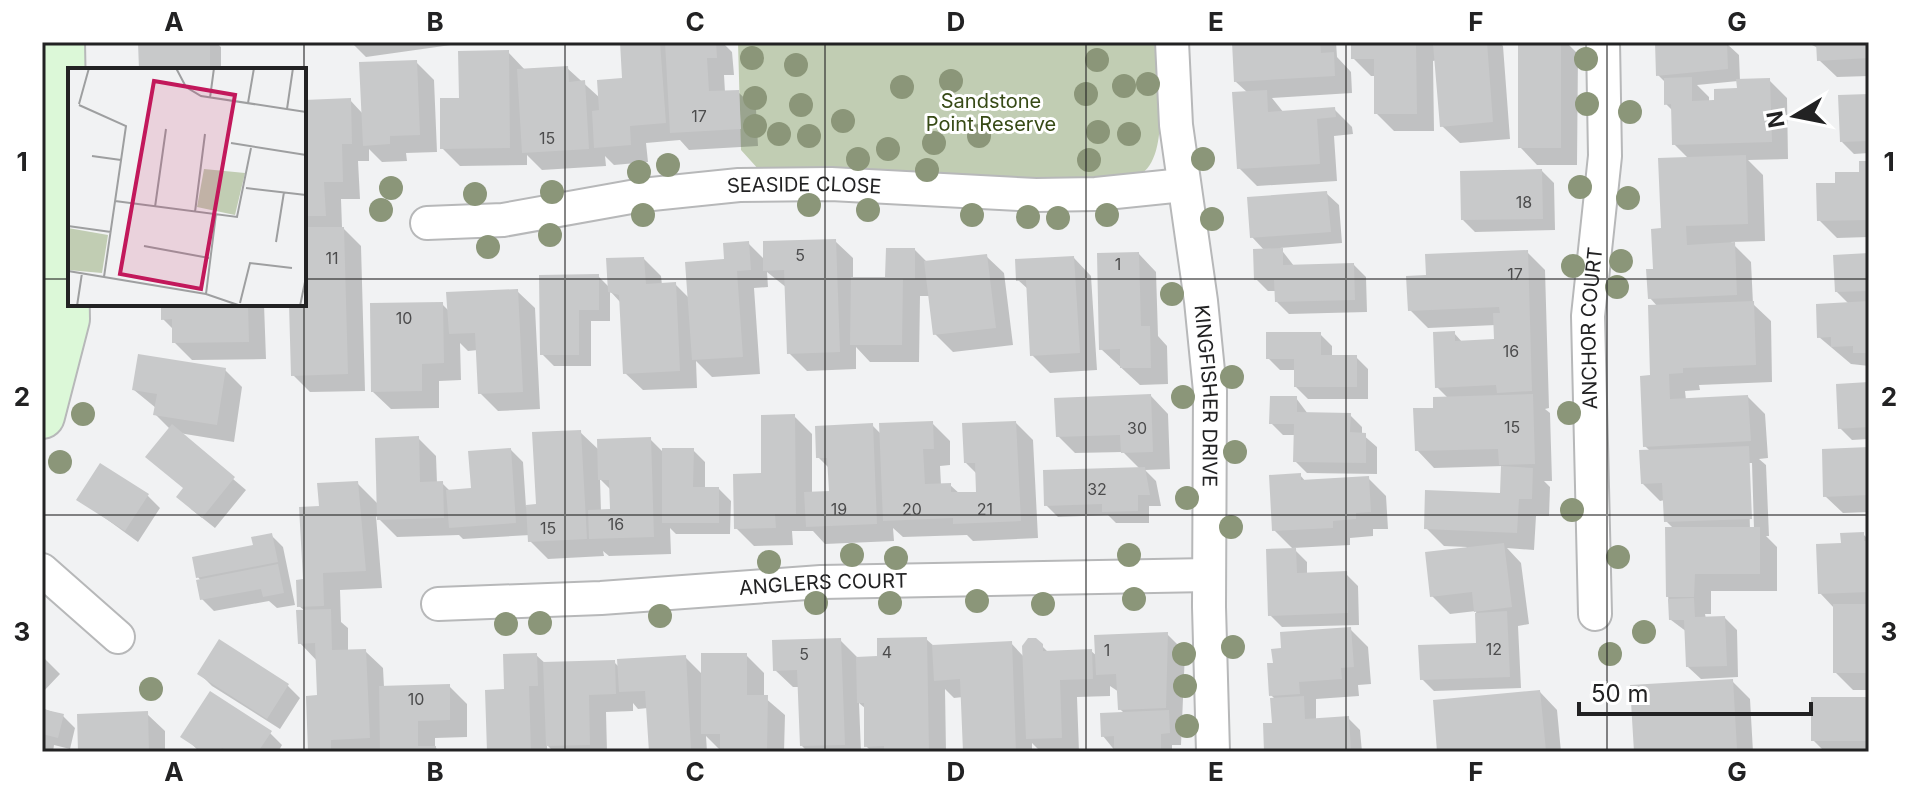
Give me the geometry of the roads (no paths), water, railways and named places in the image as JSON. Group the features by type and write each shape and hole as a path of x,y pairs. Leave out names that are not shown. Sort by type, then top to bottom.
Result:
{"street":[{"path":"42,416 58,364 67,319 54,236 62,42"},
{"name":"KINGFISHER DRIVE","path":"1172,42 1183,185 1201,301 1210,391 1209,575 1213,752"},
{"name":"ANCHOR COURT","path":"1595,614 1588,316 1605,156 1603,42"},
{"name":"SEASIDE CLOSE","path":"427,223 503,220 642,195 739,185 831,184 1036,195 1096,194 1183,185"},
{"path":"42,570 118,637"},
{"name":"ANGLERS COURT","path":"438,604 601,598 821,582 1209,575"}],"park label":[{"name":"Sandstone Point Reserve","path":"991,112"}]}
